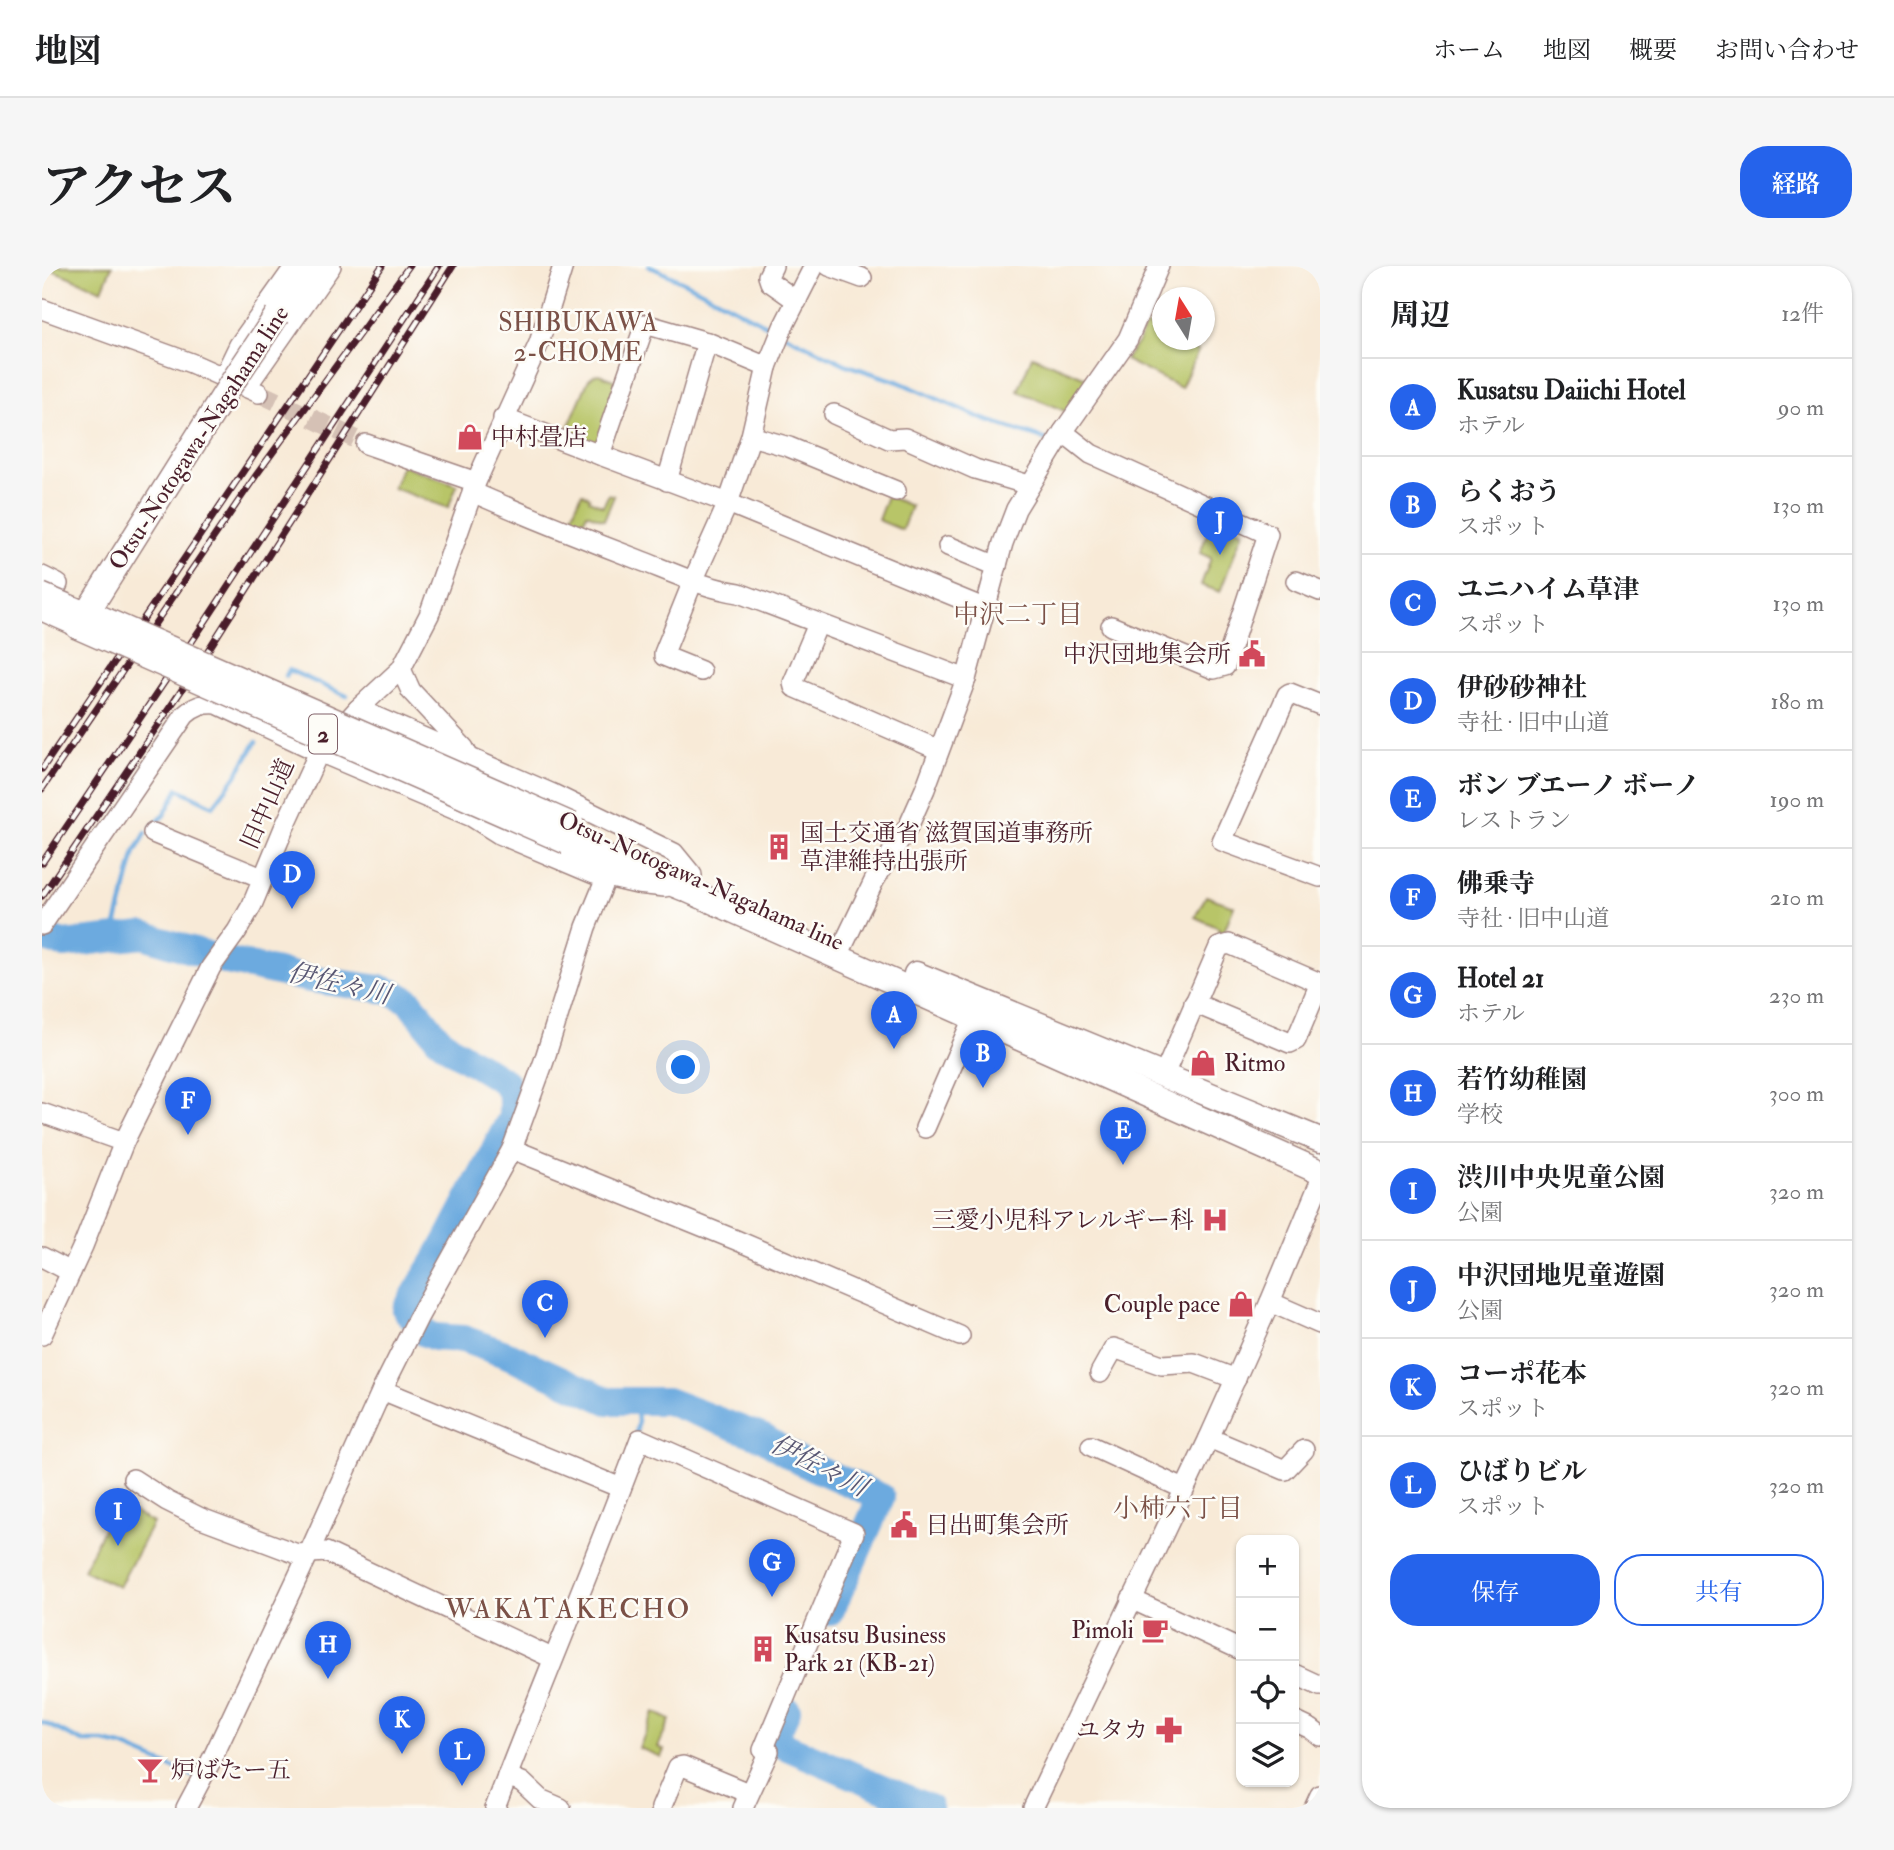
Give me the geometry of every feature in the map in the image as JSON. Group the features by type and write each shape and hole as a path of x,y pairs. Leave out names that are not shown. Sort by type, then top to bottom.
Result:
{"main road":[{"name":"Otsu-Notogawa-Nagahama line","path":"314,266 277,315 229,387 83,620 569,833 688,882 840,951 973,1018 1320,1172"},
{"name":"Otsu-Notogawa-Nagahama line","path":"840,951 1320,1140"}],"street":[{"path":"224,376 239,345 295,266"},
{"path":"42,309 224,376 253,390 331,266"},
{"name":"旧中山道","path":"42,1335 88,1235 124,1142 211,967 251,905 319,752 358,709 401,669 429,615 474,487 539,343 563,266"},
{"path":"773,266 768,275 770,282 797,301"},
{"path":"701,671 664,656 664,653 692,581 728,503 751,436 767,367 783,327 814,266"},
{"path":"829,266 862,278"},
{"path":"840,951 874,881 909,825 925,789 966,679 997,566 1016,509 1063,432 1128,339 1159,266"},
{"path":"600,454 645,324 707,342 767,367"},
{"path":"667,481 707,342"},
{"path":"834,414 889,439 905,438 975,468 1029,485"},
{"path":"503,418 728,503 986,609"},
{"path":"1063,432 1099,458 1268,534 1225,666 1214,669 1111,626"},
{"path":"751,436 789,447 896,491"},
{"path":"366,444 474,487 543,523 692,581 726,592 739,593 966,679"},
{"path":"948,546 997,566"},
{"path":"42,576 58,584 42,617"},
{"path":"1296,581 1320,591"},
{"path":"42,593 83,620"},
{"path":"42,611 83,620"},
{"path":"818,624 793,683 794,687 939,750"},
{"path":"401,669 411,691 464,748 469,758"},
{"path":"1320,705 1290,693 1287,695 1222,842 1320,877"},
{"path":"42,925 185,715 194,708 217,704 319,752 472,817 499,835 594,874 637,884 688,882 674,853 553,794 358,709"},
{"path":"153,833 262,878"},
{"path":"186,1808 212,1759 308,1555 382,1390 418,1318 512,1149 544,1061 586,927 607,876"},
{"path":"1163,1077 1194,1003 1219,947 1229,944 1320,983 1296,1040 1290,1043 1194,1003"},
{"path":"925,1128 973,1018"},
{"path":"42,1113 124,1142"},
{"path":"512,1149 736,1240 960,1336"},
{"path":"1033,1808 1209,1438 1320,1182"},
{"path":"42,1258 71,1272"},
{"path":"1270,1302 1320,1324"},
{"path":"1100,1373 1114,1348 1162,1366 1194,1363 1236,1379"},
{"path":"382,1390 621,1488"},
{"path":"495,1808 521,1746 552,1658 580,1599 640,1438 854,1533 763,1750 769,1751 745,1800 683,1766 678,1767 661,1808"},
{"path":"1209,1438 1285,1470 1304,1450"},
{"path":"1091,1447 1184,1489"},
{"path":"133,1479 167,1501 201,1518 297,1554 326,1552 552,1658"},
{"path":"1131,1599 1236,1648"},
{"path":"1299,1676 1320,1686"},
{"path":"1299,1723 1320,1736"},
{"path":"508,1776 522,1782 540,1800 561,1808"},
{"path":"1314,1808 1320,1796"}],"green space":[{"path":"42,266 112,266 102,290"},
{"path":"1146,325 1152,328 1152,350 1198,351 1181,388 1125,360"},
{"path":"1032,356 1091,380 1067,412 1018,391"},
{"path":"599,374 616,381 600,440 592,442 568,433 567,430 589,379"},
{"path":"402,465 457,485 448,508 393,488"},
{"path":"582,493 590,497 589,500 603,506 609,494 614,496 604,520 587,513 583,522 571,517"},
{"path":"887,496 911,506 902,530 878,520"},
{"path":"1213,518 1243,531 1220,592 1201,585 1211,558 1200,553"},
{"path":"1206,896 1234,906 1223,934 1218,932 1219,928 1195,917"},
{"path":"116,1503 153,1523 119,1587 83,1570"},
{"path":"654,1712 670,1720 658,1747 664,1750 661,1757 639,1748"}],"waterway":[{"path":"649,266 778,331"},
{"path":"785,335 847,365 899,382 983,419 1047,440"},
{"path":"1066,449 1089,465"},
{"path":"286,676 289,670 347,696"},
{"path":"152,827 164,815 178,789 213,806 256,742"},
{"path":"113,937 135,852 146,833"},
{"name":"伊佐々川","path":"48,939 64,944 143,935 227,961 394,993 409,1001 438,1038 505,1082 512,1095 512,1117 446,1243 406,1310 413,1317"},
{"name":"伊佐々川","path":"423,1332 435,1337 463,1339 508,1355 608,1401 667,1401 764,1438 801,1462 881,1497 830,1612"},
{"path":"636,1400 636,1434"},
{"name":"伊佐々川","path":"787,1710 773,1741 929,1808"},
{"path":"42,1722 83,1742 104,1742 122,1746 195,1777"}],"tunnel":[{"path":"259,393 366,444"}],"railway":[{"path":"42,769 382,266"},
{"path":"42,789 257,474 409,266"},
{"path":"42,863 201,628 439,266"},
{"path":"42,896 198,666 453,266"}],"place":[{"name":"中村畳店","path":"470,437"},
{"name":"中沢団地児童遊園","path":"1220,555"},
{"name":"中沢団地集会所","path":"1252,654"},
{"name":"国土交通省 滋賀国道事務所 草津維持出張所","path":"779,847"},
{"name":"伊砂砂神社","path":"292,909"},
{"name":"Kusatsu Daiichi Hotel","path":"894,1049"},
{"name":"Ritmo","path":"1203,1063"},
{"name":"らくおう","path":"983,1088"},
{"name":"佛乗寺","path":"188,1135"},
{"name":"ボン ブエーノ ボーノ","path":"1123,1165"},
{"name":"三愛小児科アレルギー科","path":"1215,1220"},
{"name":"Couple pace","path":"1241,1304"},
{"name":"ユニハイム草津","path":"545,1338"},
{"name":"日出町集会所","path":"904,1525"},
{"name":"渋川中央児童公園","path":"118,1546"},
{"name":"Hotel 21","path":"772,1597"},
{"name":"Pimoli","path":"1155,1630"},
{"name":"Kusatsu Business Park 21 (KB-21)","path":"763,1649"},
{"name":"若竹幼稚園","path":"328,1679"},
{"name":"ユタカ","path":"1169,1730"},
{"name":"コーポ花本","path":"402,1754"},
{"name":"炉ばたー五","path":"150,1770"},
{"name":"ひばりビル","path":"462,1786"}],"district":[{"name":"SHIBUKAWA 2-CHOME","path":"578,338"},
{"name":"中沢二丁目","path":"1018,615"},
{"name":"小柿六丁目","path":"1178,1509"},
{"name":"WAKATAKECHO","path":"568,1609"}]}
